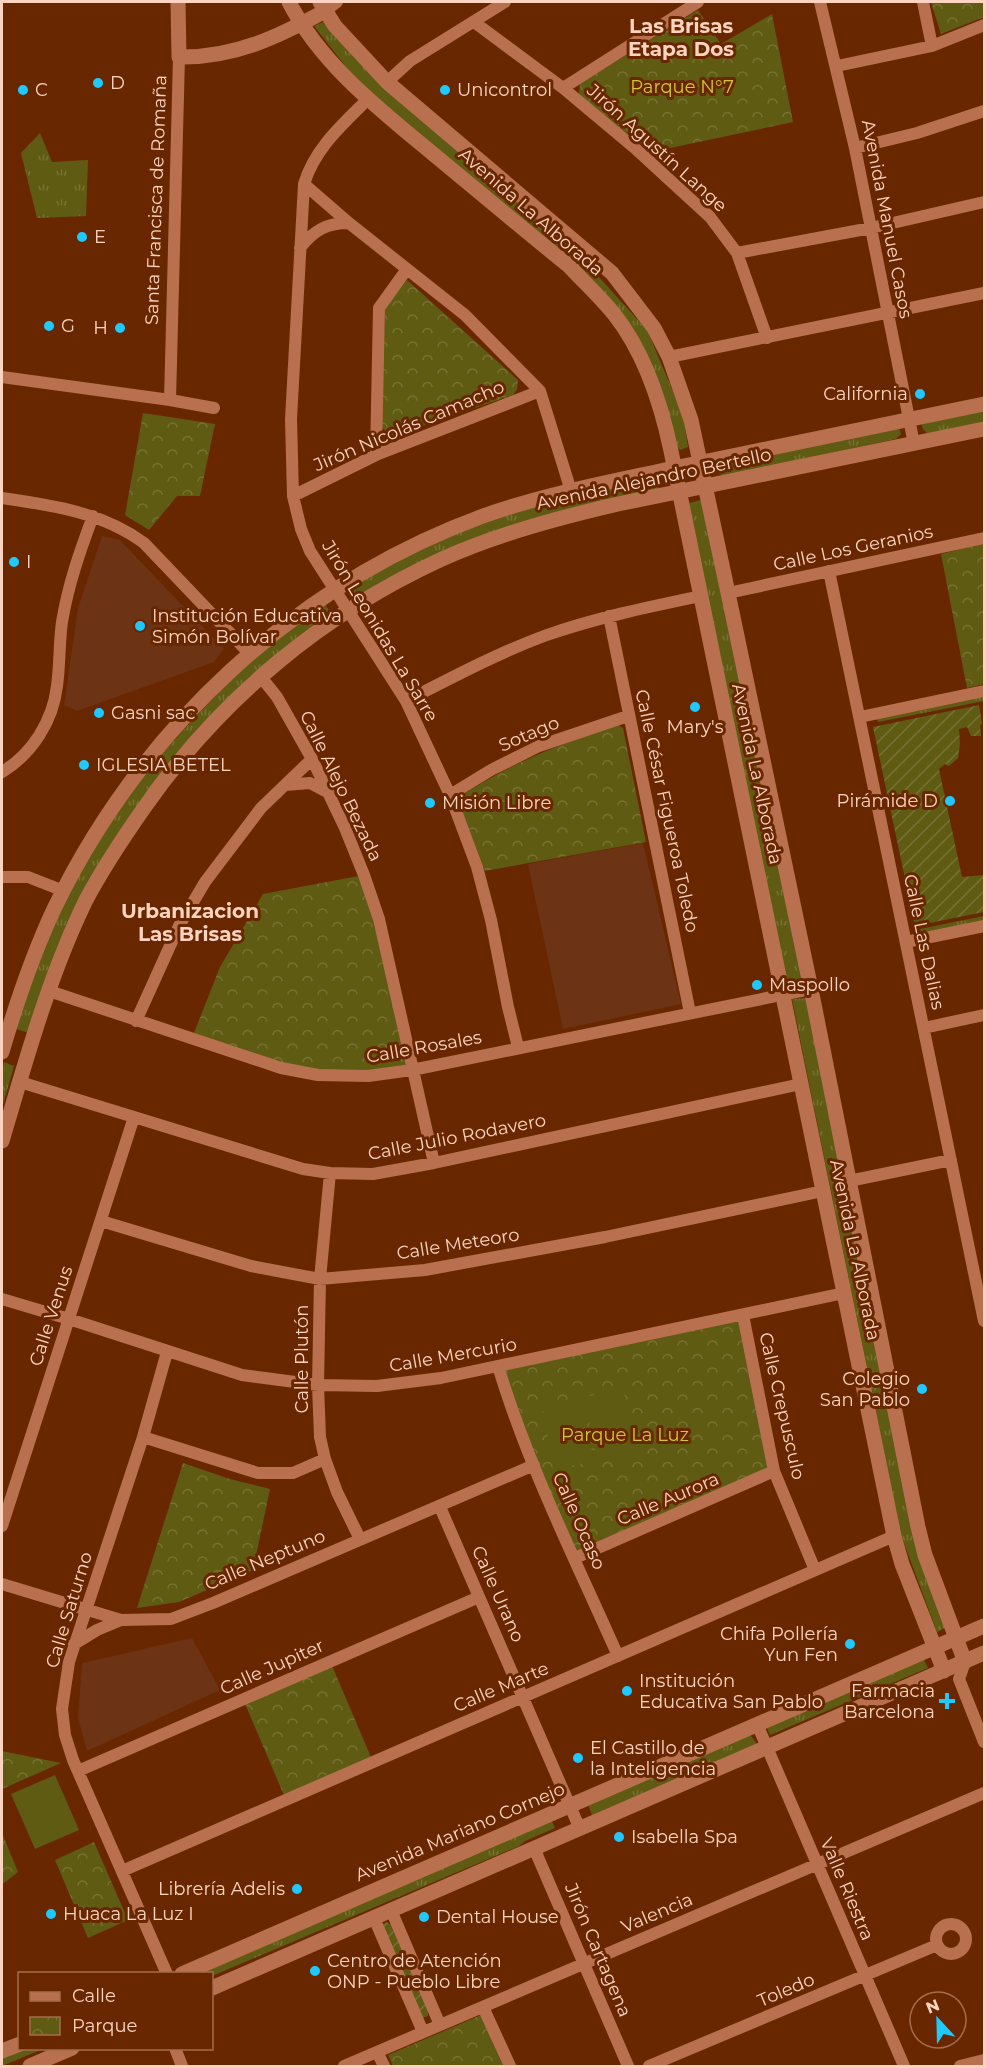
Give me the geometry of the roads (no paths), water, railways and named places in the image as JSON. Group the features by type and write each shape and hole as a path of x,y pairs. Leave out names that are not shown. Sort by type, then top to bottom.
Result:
{"main road":[{"name":"Santa Francisca de Romaña","path":"178,2 179,57"},
{"name":"Avenida La Alborada","path":"289,2 302,24 333,62 369,99 569,267 615,316 635,348 658,399 894,1536 944,1671"},
{"path":"179,57 205,57 244,48 276,37 302,24 327,5"},
{"name":"Avenida La Alborada","path":"327,5 347,40 387,82 612,273 654,328 669,357 691,420 728,593 811,989 918,1527 925,1554 965,1662"},
{"name":"Avenida Alejandro Bertello","path":"2,1047 53,911 101,826 181,721 249,653 306,609 366,571 443,532 513,506 674,468 984,404"},
{"name":"Avenida Alejandro Bertello","path":"2,1141 49,991 86,901 123,839 186,752 214,720 261,676 310,637 376,593 444,558 523,529 574,514 984,429"},
{"path":"2,1047 29,1054"},
{"name":"Avenida Mariano Cornejo","path":"187,1972 984,1626"},
{"path":"213,1988 984,1653"},
{"path":"2,2051 18,2045"},
{"path":"30,2067 70,2050"}],"street":[{"path":"387,82 410,61 505,2"},
{"path":"563,88 698,2"},
{"name":"Avenida Manuel Casos","path":"820,2 855,148 914,444"},
{"path":"923,2 932,46"},
{"name":"Jirón Agustín Lange","path":"474,21 563,88 710,217 737,253 767,338"},
{"path":"837,66 932,46 984,25"},
{"name":"Santa Francisca de Romaña","path":"170,400 179,57"},
{"name":"Jirón Leonidas La Sarre","path":"369,99 329,137 309,168 304,184 291,419 293,496 301,530 310,551 406,701 450,795 477,867 518,1047"},
{"path":"855,148 917,133 984,111"},
{"path":"304,184 349,223 465,315 540,391 571,491"},
{"path":"737,253 871,228 984,202"},
{"path":"300,248 309,236 321,228 334,223 349,223"},
{"path":"376,455 379,308 407,269"},
{"path":"669,357 984,293"},
{"path":"2,377 214,408"},
{"name":"Jirón Nicolás Camacho","path":"293,496 376,455 540,391"},
{"path":"2,498 62,508 93,516 126,530 144,543 249,653"},
{"path":"2,772 27,752 39,735 52,709 57,687 62,624 68,593 93,516"},
{"name":"Calle Los Geranios","path":"728,593 984,538"},
{"name":"Calle Las Dalias","path":"830,571 984,1321"},
{"path":"406,701 487,659 545,636 609,616 700,596"},
{"name":"Calle César Figueroa Toledo","path":"609,616 690,1013"},
{"name":"Calle Alejo Bezada","path":"261,676 277,697 312,759 360,863 379,919 434,1163"},
{"path":"860,717 984,692"},
{"name":"Sotago","path":"450,795 539,746 628,716"},
{"path":"136,1021 179,926 205,882 261,808 312,759"},
{"path":"285,785 310,783 329,793"},
{"path":"2,877 28,877 64,891"},
{"path":"906,942 984,926"},
{"name":"Calle Rosales","path":"49,991 280,1068 318,1075 368,1076 412,1070 811,989"},
{"path":"924,1028 984,1015"},
{"name":"Calle Julio Rodavero","path":"20,1082 303,1168 330,1173 373,1173 434,1163 801,1084"},
{"name":"Calle Venus","path":"2,1526 134,1117"},
{"path":"849,1181 951,1160"},
{"name":"Calle Plutón","path":"330,1173 320,1279 318,1385 320,1437 337,1492 360,1539"},
{"name":"Calle Meteoro","path":"101,1221 251,1266 320,1279 436,1268 605,1237 823,1191"},
{"name":"Calle Mercurio","path":"2,1299 242,1375 318,1385 377,1386 441,1378 844,1293"},
{"name":"Calle Crepusculo","path":"743,1315 774,1471 815,1570"},
{"name":"Calle Saturno","path":"166,1972 78,1771 65,1735 62,1709 74,1644 87,1611 143,1437 167,1352"},
{"name":"Calle Ocaso","path":"498,1366 534,1465 618,1656"},
{"path":"143,1437 258,1473 293,1473 325,1459"},
{"name":"Calle Neptuno","path":"2,1584 121,1620 171,1619 440,1507 534,1465"},
{"name":"Calle Aurora","path":"575,1558 774,1471"},
{"name":"Calle Urano","path":"440,1507 580,1828"},
{"name":"Calle Marte","path":"123,1871 894,1536"},
{"name":"Calle Jupiter","path":"78,1771 479,1597"},
{"path":"74,1644 97,1630 121,1620"},
{"path":"959,1680 965,1662"},
{"path":"944,1671 959,1680 984,1742"},
{"name":"Valle Riestra","path":"757,1724 904,2067"},
{"name":"Valencia","path":"344,2067 984,1793"},
{"name":"Jirón Cartagena","path":"534,1848 628,2067"},
{"path":"391,1910 440,2025"},
{"path":"374,1918 423,2032"},
{"name":"Toledo","path":"649,2067 937,1945"},
{"path":"483,2007 510,2067"},
{"path":"175,2050 182,2067"},
{"path":"378,2052 384,2067"},
{"path":"960,2067 984,2060"}],"place":[{"name":"D","path":"98,83"},
{"name":"C","path":"23,90"},
{"name":"Unicontrol","path":"445,90"},
{"name":"E","path":"82,237"},
{"name":"G","path":"49,326"},
{"name":"H","path":"120,328"},
{"name":"California","path":"920,394"},
{"name":"I","path":"14,562"},
{"name":"Institución Educativa Simón Bolívar","path":"140,626"},
{"name":"Mary's","path":"695,707"},
{"name":"Gasni sac","path":"99,713"},
{"name":"IGLESIA BETEL","path":"84,765"},
{"name":"Pirámide D","path":"950,801"},
{"name":"Misión Libre","path":"430,803"},
{"name":"Maspollo","path":"757,985"},
{"name":"Colegio San Pablo","path":"922,1389"},
{"name":"Chifa Pollería Yun Fen","path":"850,1644"},
{"name":"Institución Educativa San Pablo","path":"627,1691"},
{"name":"Farmacia Barcelona","path":"947,1701"},
{"name":"El Castillo de la Inteligencia","path":"578,1758"},
{"name":"Isabella Spa","path":"619,1837"},
{"name":"Librería Adelis","path":"297,1889"},
{"name":"Huaca La Luz I","path":"51,1914"},
{"name":"Dental House","path":"424,1917"},
{"name":"Centro de Atención ONP - Pueblo Libre","path":"315,1971"}],"district":[{"name":"Las Brisas Etapa Dos","path":"681,38"},
{"name":"Urbanizacion Las Brisas","path":"190,922"}],"park label":[{"name":"Parque N°7","path":"682,87"},
{"name":"Parque La Luz","path":"625,1435"}]}
